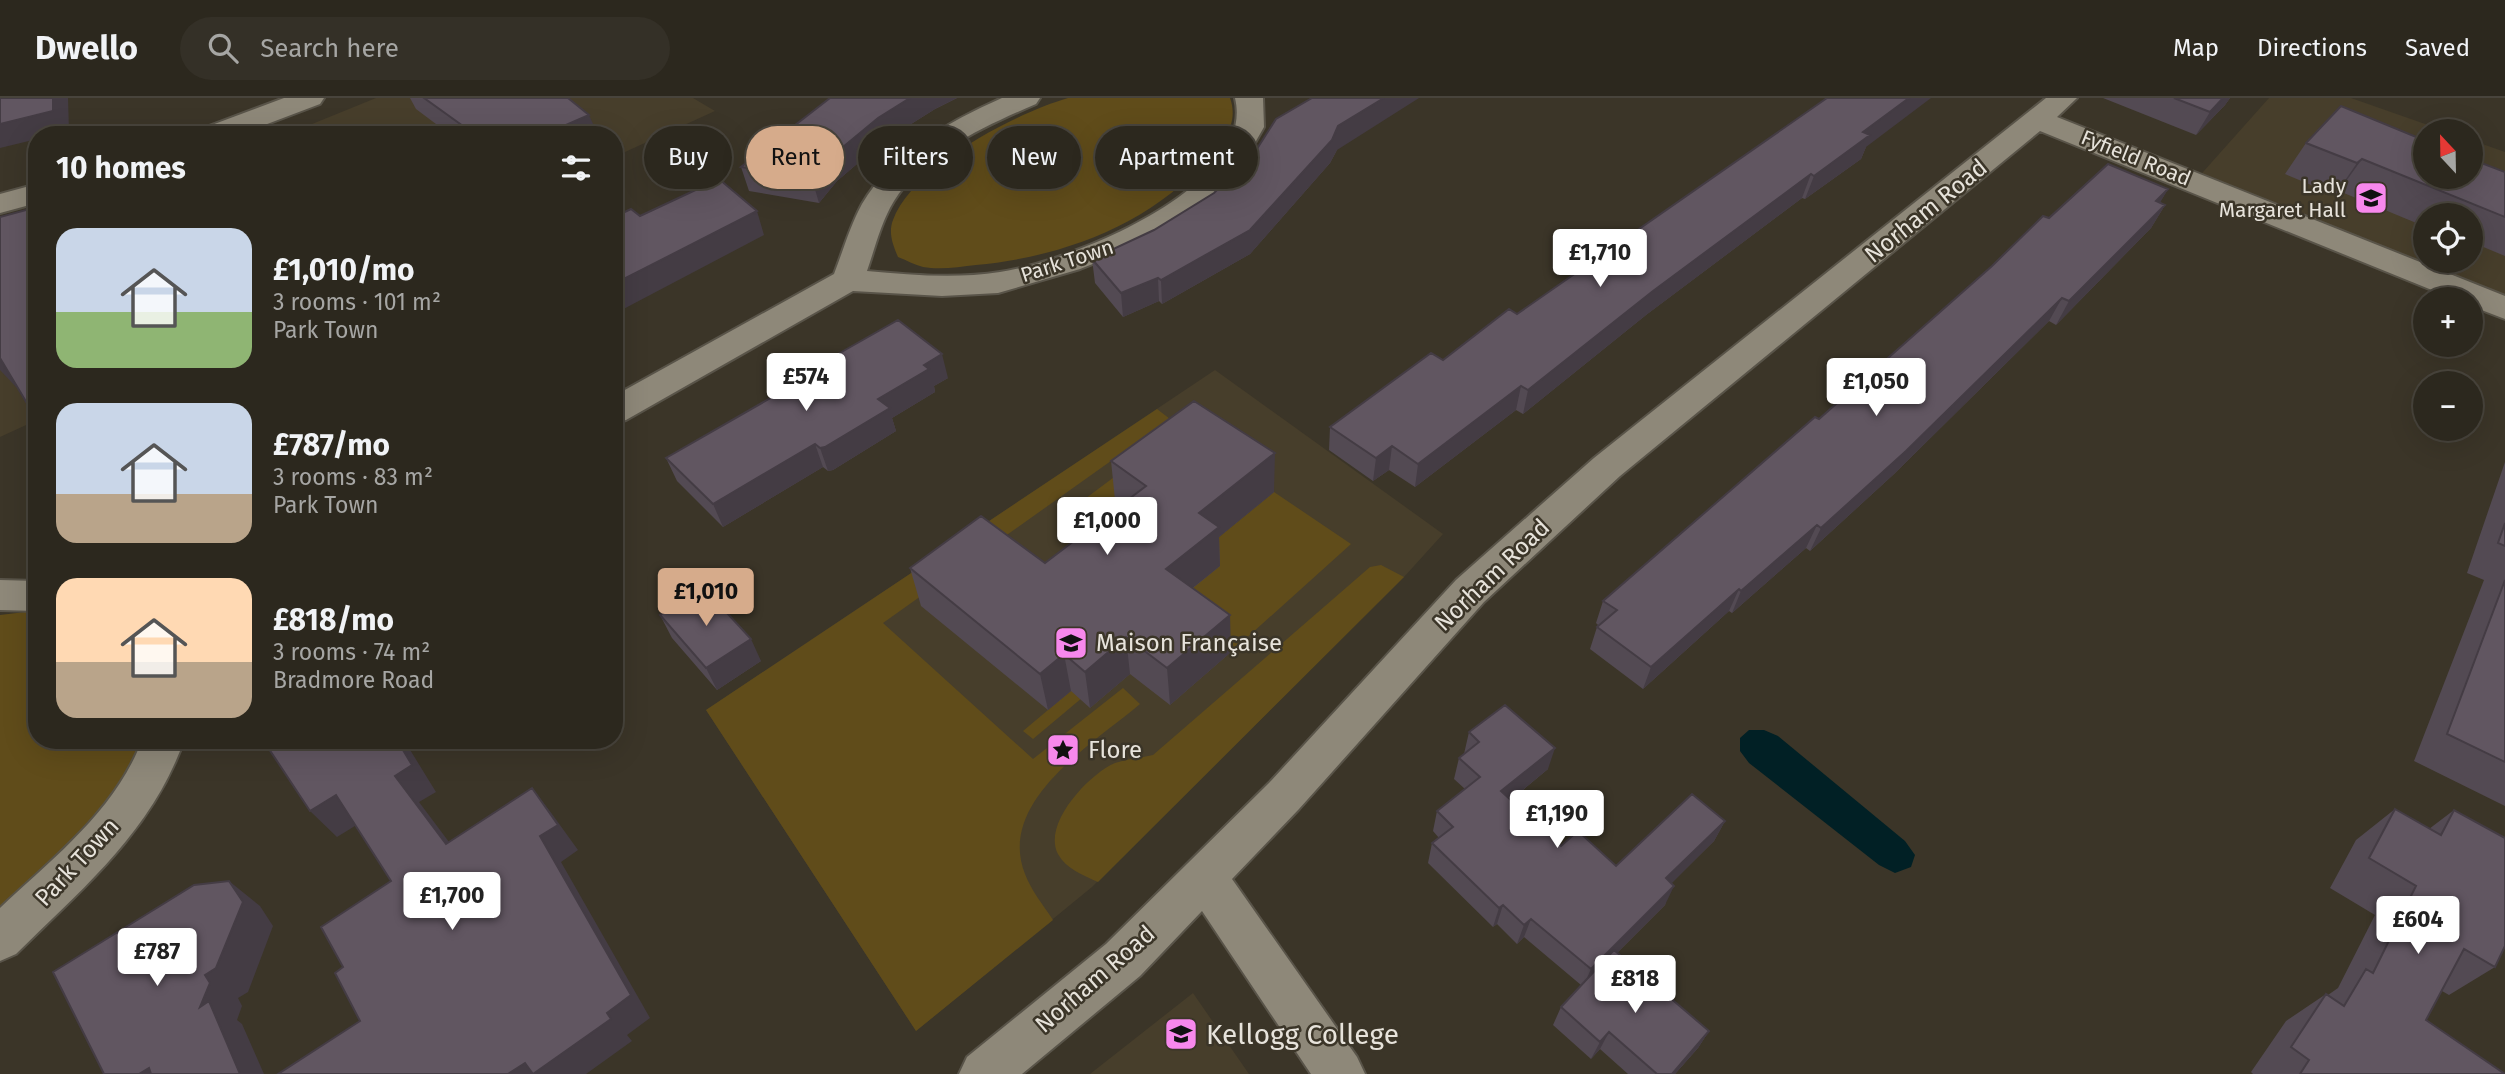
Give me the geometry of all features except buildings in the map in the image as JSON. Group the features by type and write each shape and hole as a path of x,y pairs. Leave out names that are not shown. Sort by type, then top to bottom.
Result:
{"street":[{"path":"235,126 310,98"},
{"path":"623,406 848,280 884,194 927,152 986,114 1026,98"},
{"name":"Park Town","path":"848,280 918,285 1000,283 1102,254 1170,220 1212,183 1238,154 1250,126 1249,98"},
{"name":"Fyfield Road","path":"2051,109 2505,308"},
{"name":"Norham Road","path":"985,1074 1123,960 1284,796 1470,591 1499,564 1607,467 2051,109"},
{"path":"0,204 28,196"},
{"path":"0,595 28,596"},
{"name":"Park Town","path":"0,939 108,834 153,768 160,749"},
{"path":"1205,877 1340,1074"}],"shaded area":[{"path":"376,98 693,98 715,111 682,126 644,126 644,143 623,153 623,126 307,126"},
{"path":"1068,98 1230,98 1233,115 1230,126 1095,126 1095,189 1176,189 1132,219 1102,234 1040,254 963,267 923,267 898,257 891,234 893,220 904,200 914,189 973,189 973,142 987,134 987,189 1081,189 1081,126 1001,126"},
{"name":"Lady Margaret Hall","path":"2269,98 2351,98 2413,120 2413,189 2483,189 2483,144 2505,152 2505,308 2483,299 2483,287 2454,287 2420,273 2483,273 2483,203 2413,203 2413,270 2195,181"},
{"path":"0,229 28,374 28,424 0,437"},
{"name":"Maison Française","path":"1215,370 1443,534 1404,577 1092,887 916,1031 706,710"},
{"path":"1157,409 1170,419 883,623 1033,759 1123,688 1140,704 1054,776 1037,798 1024,822 1020,847 1025,874 1053,920 916,1031 706,710"},
{"path":"1169,436 1116,500 1150,525 1025,579 1080,536 1058,519"},
{"path":"1274,492 1351,544 1231,652 1169,607 1201,552"},
{"path":"1381,565 1404,577 1098,882 1066,864 1058,854 1056,829 1062,815 1081,789 1115,763 1153,755 1370,567"},
{"path":"28,612 28,749 143,749 137,770 83,844 0,918 0,615"},
{"path":"1091,674 1101,682 1033,739 1023,731"},
{"name":"Kellogg College","path":"1193,993 1249,1074 1090,1074"}],"water":[{"path":"1749,730 1764,730 1778,736 1905,841 1915,855 1911,867 1895,873 1879,865 1749,763 1740,751 1740,738"}],"place":[{"name":"Lady Margaret Hall","path":"2371,198"},
{"name":"Maison Française","path":"1071,643"},
{"name":"Flore","path":"1063,750"},
{"name":"Kellogg College","path":"1181,1034"}]}
